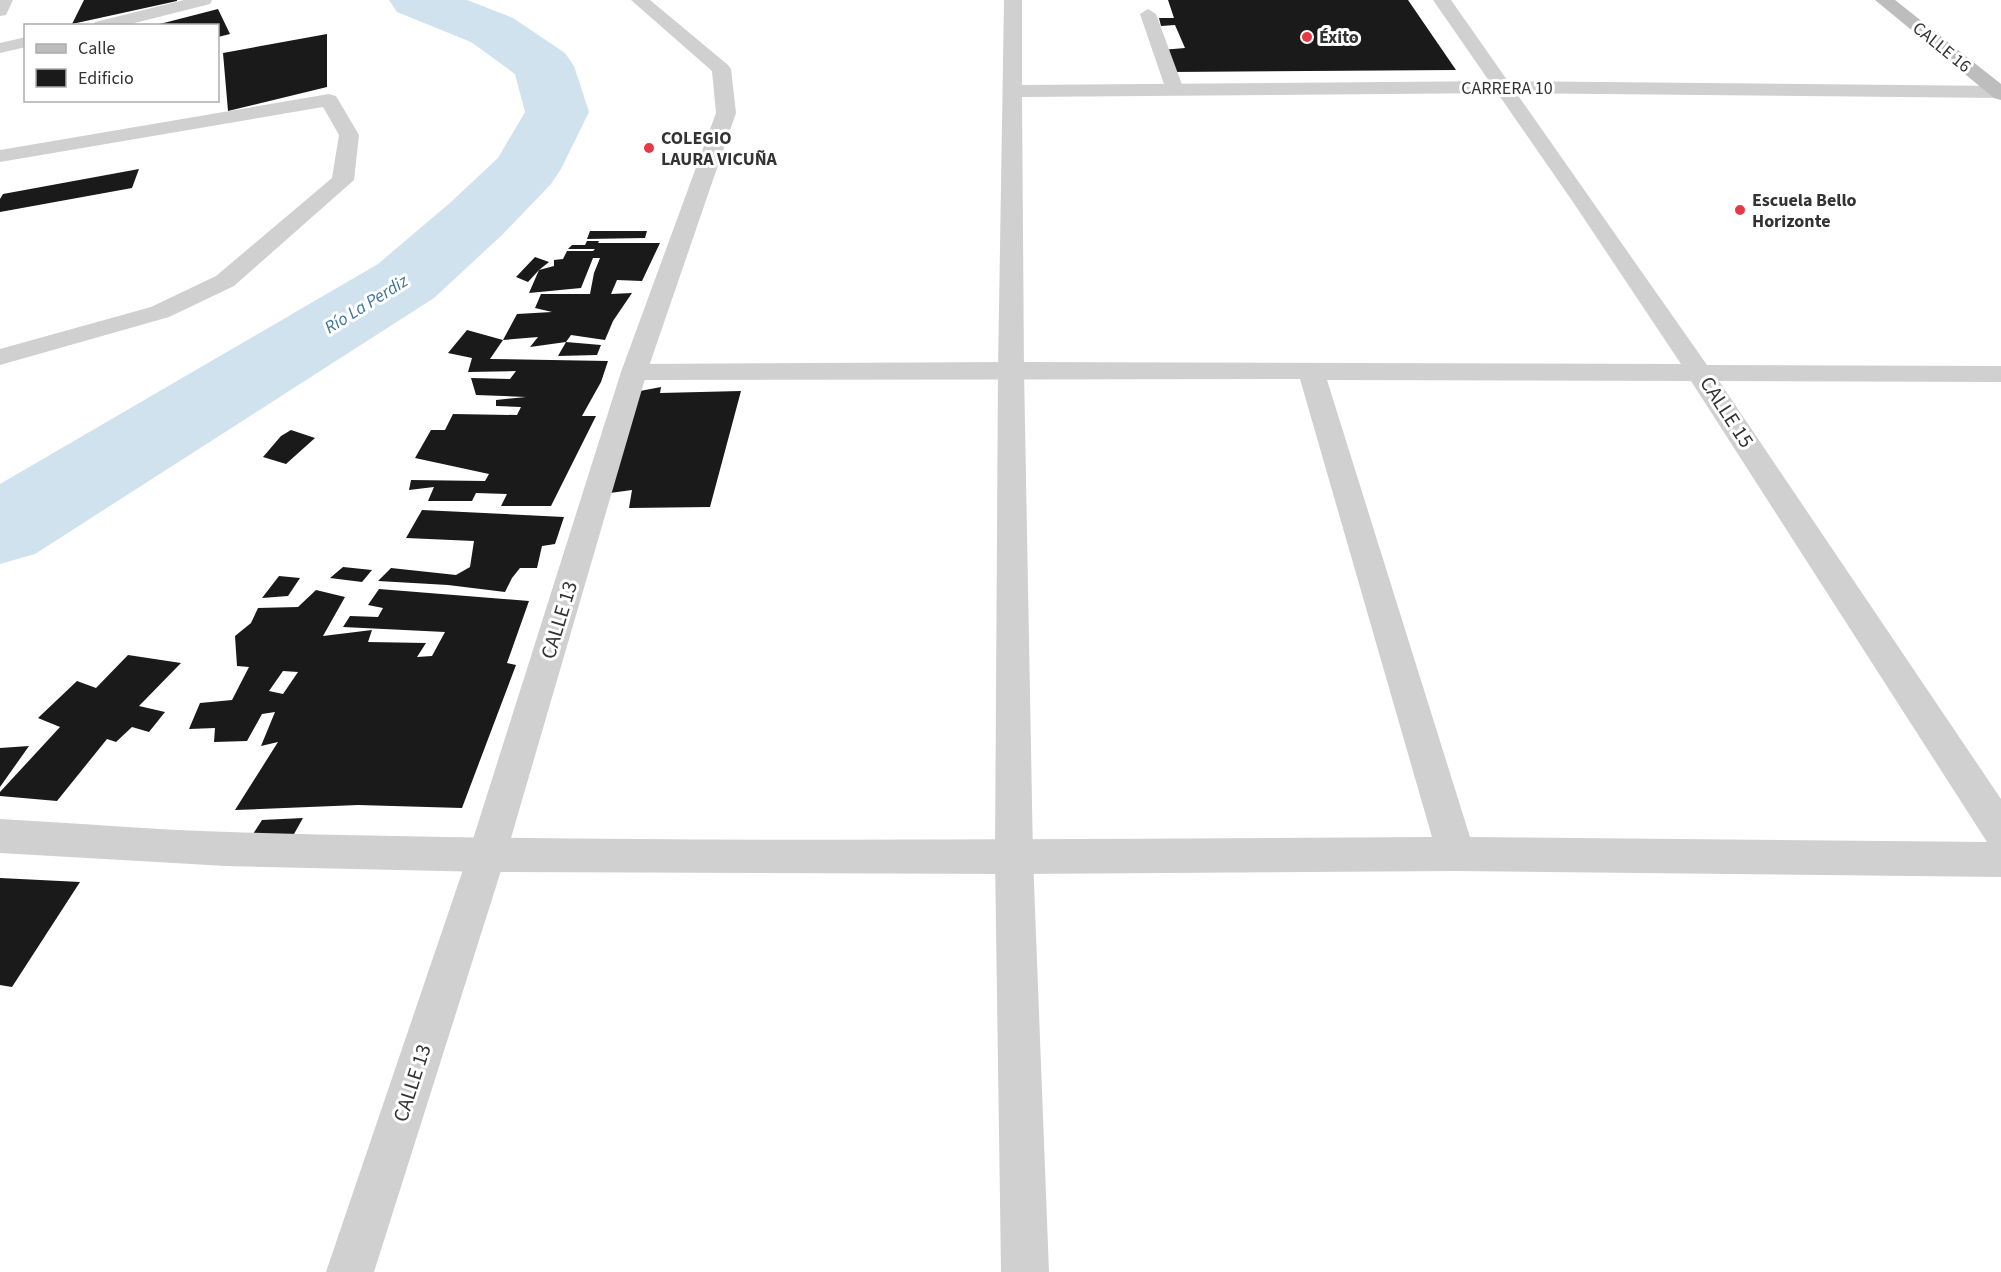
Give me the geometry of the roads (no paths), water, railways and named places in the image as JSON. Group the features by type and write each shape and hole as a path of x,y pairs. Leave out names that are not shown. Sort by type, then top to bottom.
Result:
{"main road":[{"name":"CALLE 16","path":"1884,0 2000,93"}],"street":[{"path":"0,11 4,0"},
{"name":"CALLE 13","path":"350,1272 487,855 634,372 726,113 721,69 640,0"},
{"path":"1013,0 1011,370 1014,857 1024,1272"},
{"name":"CALLE 15","path":"1442,0 1505,87 1701,374 2001,831"},
{"name":"CARRERA 10","path":"1013,91 1505,87 2000,93"},
{"path":"0,156 329,100 349,135 343,180 225,281 160,312 0,357"},
{"path":"634,372 1011,370 2001,374"},
{"path":"1311,371 1456,854"},
{"path":"0,836 226,849 487,855 1014,857 1456,854 2001,860"}],"lane":[{"path":"109,24 204,0"},
{"path":"1148,14 1175,90"},
{"path":"0,48 24,42"}],"waterway":[{"name":"Río La Perdiz","path":"0,529 406,281 477,218 526,169 557,112 543,66 492,30 417,0"}],"place":[{"name":"Éxito","path":"1307,37"},
{"name":"COLEGIO LAURA VICUÑA","path":"649,148"},
{"name":"Escuela Bello Horizonte","path":"1740,210"}]}
